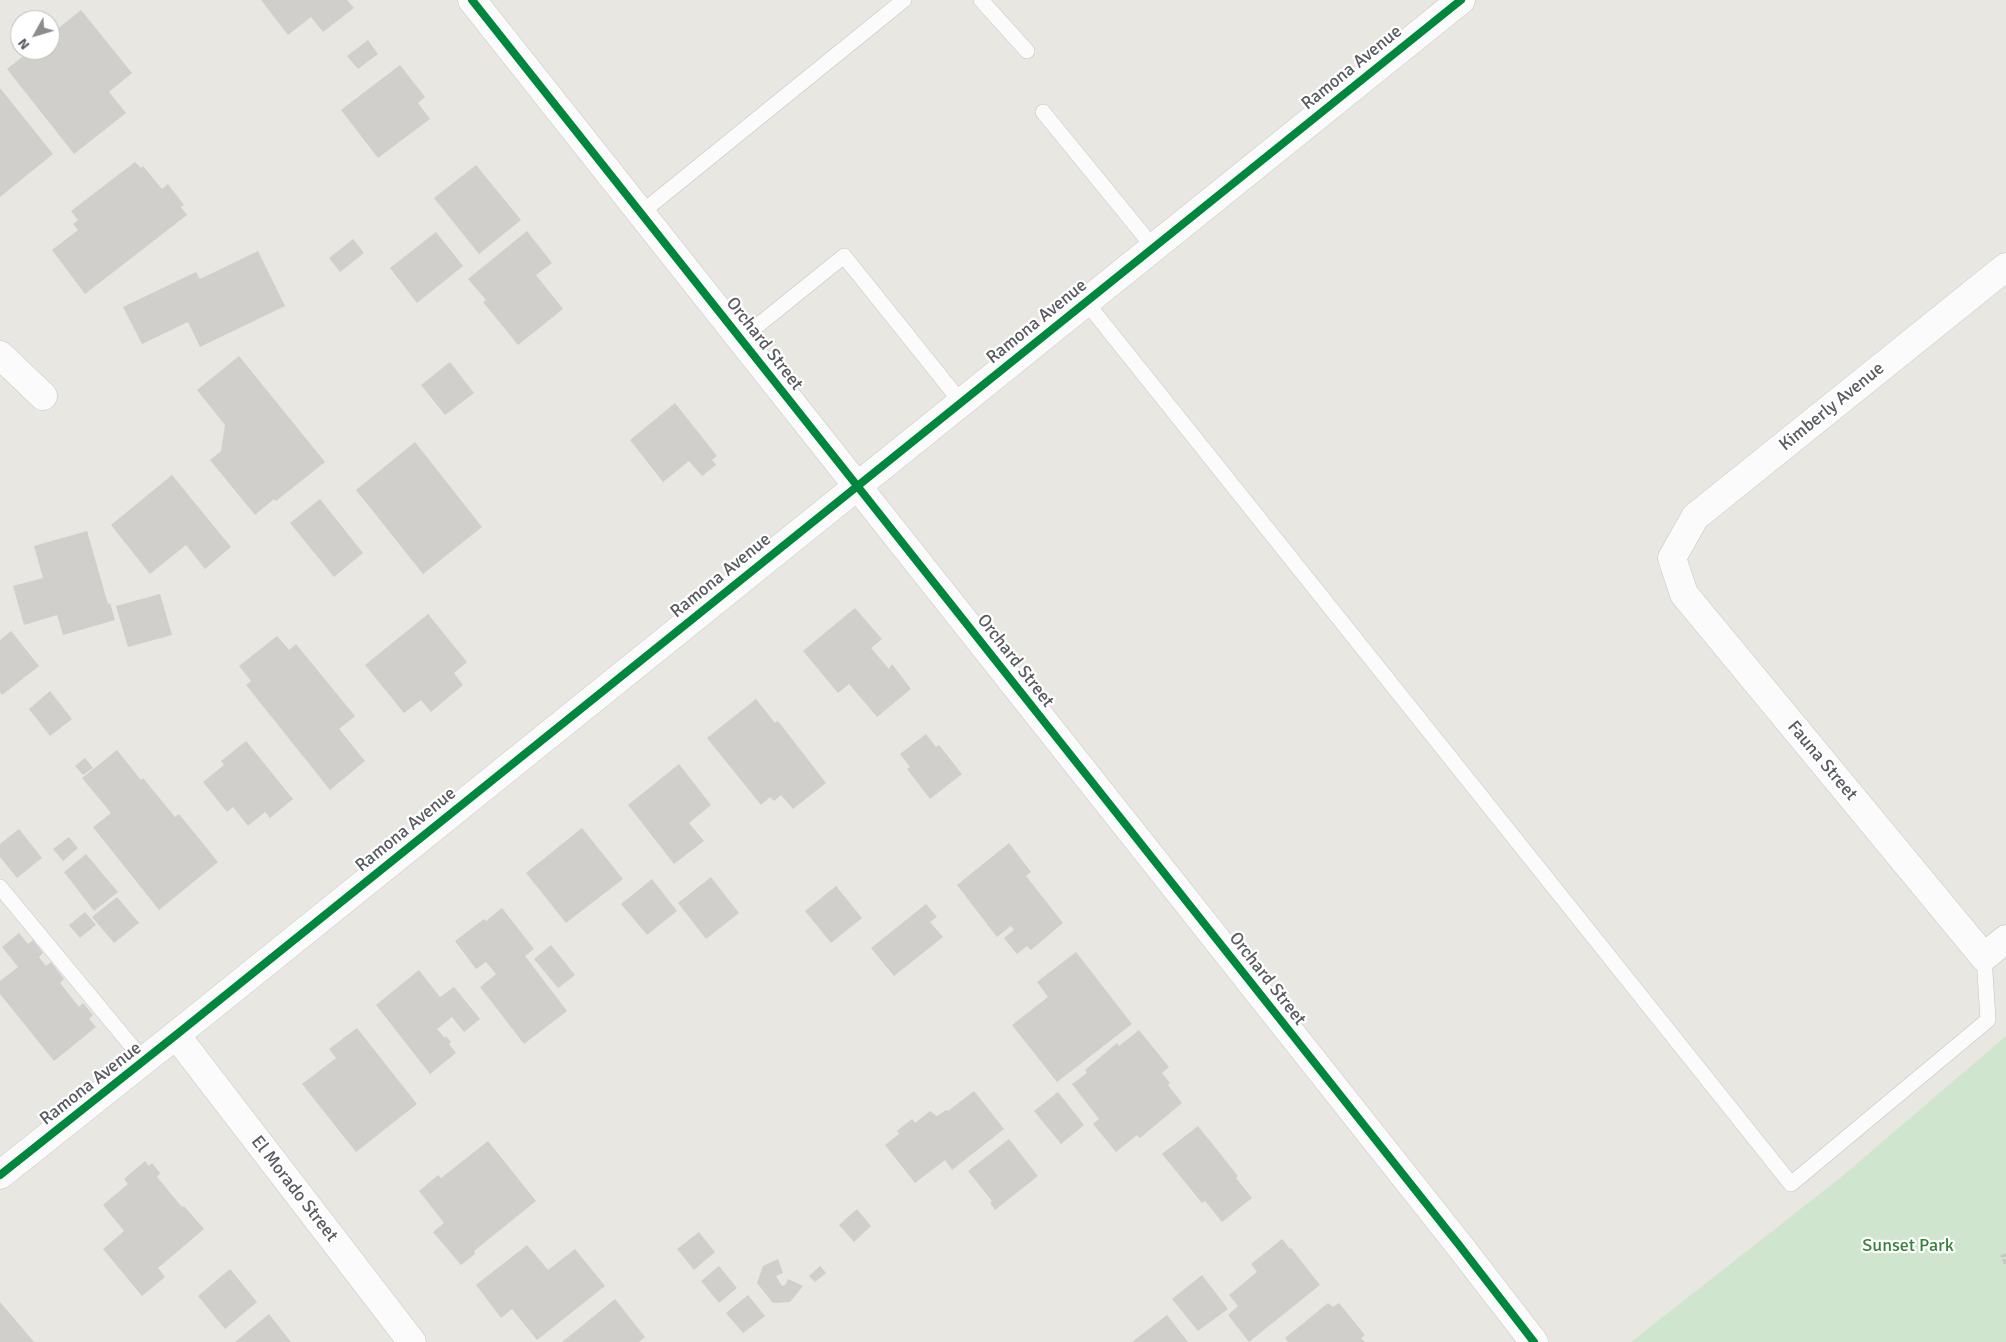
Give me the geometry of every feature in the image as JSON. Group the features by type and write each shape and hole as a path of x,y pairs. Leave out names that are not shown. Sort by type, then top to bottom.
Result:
{"street":[{"name":"Orchard Street","path":"472,0 1447,1229 1534,1342"},
{"name":"Ramona Avenue","path":"0,1175 176,1036 1461,0"},
{"name":"Kimberly Avenue","path":"1672,558 1695,517 2006,267"},
{"path":"0,355 43,396"},
{"name":"Fauna Street","path":"1672,558 1684,594 1984,957"},
{"path":"1984,957 2006,939"},
{"name":"El Morado Street","path":"176,1036 412,1342"}],"lane":[{"path":"641,213 904,0"},
{"path":"981,0 1027,51"},
{"path":"1044,112 1154,248"},
{"path":"741,339 844,256 961,402"},
{"path":"1086,302 1791,1184 1988,1020 1984,957"},
{"path":"0,887 144,1061"}],"path":[{"path":"2006,1255 2002,1256 2006,1265"}],"green space":[{"name":"Sunset Park","path":"2006,1036 2006,1342 1631,1342 1840,1178"}],"building":[{"path":"261,0 347,0 354,8 323,32 311,17 288,35"},
{"path":"81,10 132,73 109,92 126,113 74,154 7,69 18,60 60,60 60,27"},
{"path":"368,40 378,54 358,69 347,56"},
{"path":"400,65 425,97 418,103 430,119 378,158 341,110"},
{"path":"0,88 53,154 0,197"},
{"path":"135,162 141,168 143,166 162,189 168,184 184,205 181,207 187,215 85,294 52,250 78,230 73,224 78,220 71,211"},
{"path":"476,165 521,220 479,254 434,198"},
{"path":"527,231 552,263 536,275 563,309 518,345 483,302 486,300 468,279"},
{"path":"436,232 463,266 417,303 390,268"},
{"path":"353,239 364,253 340,272 329,258"},
{"path":"258,251 285,306 200,347 188,322 142,344 123,307 196,272 200,279"},
{"path":"239,356 325,462 276,501 274,499 255,515 210,460 221,451 225,425 197,390"},
{"path":"450,362 474,393 445,415 421,385"},
{"path":"675,403 717,456 712,460 716,465 702,476 689,461 663,482 630,440"},
{"path":"415,442 482,527 423,574 356,490"},
{"path":"172,475 231,547 205,569 186,545 150,574 111,525"},
{"path":"320,499 363,553 334,577 290,523"},
{"path":"87,531 108,604 110,603 115,620 63,635 57,615 24,625 13,586 43,578 34,546"},
{"path":"160,594 172,635 128,647 116,606"},
{"path":"855,608 882,639 871,648 889,669 892,664 911,689 877,717 849,684 838,693 803,651"},
{"path":"428,614 467,662 454,673 463,685 431,712 421,700 404,713 365,665"},
{"path":"11,631 39,666 2,695 0,692 0,640"},
{"path":"277,636 289,650 296,644 355,716 339,729 365,761 330,790 246,685 251,681 239,666"},
{"path":"50,691 72,719 50,736 29,709"},
{"path":"756,699 775,723 778,721 826,783 793,809 781,795 774,801 770,797 761,805 707,738"},
{"path":"926,734 936,747 939,745 962,774 930,799 907,769 910,767 900,754"},
{"path":"246,741 293,799 270,818 265,812 248,826 233,807 227,812 203,782 224,765 221,761"},
{"path":"117,750 175,817 179,814 218,862 159,910 93,827 111,813 82,778"},
{"path":"85,758 93,768 83,775 75,766"},
{"path":"679,764 711,805 689,823 704,841 674,864 628,805"},
{"path":"582,828 623,879 566,923 526,873"},
{"path":"19,829 42,858 17,878 0,857 0,844"},
{"path":"69,837 78,848 63,861 53,849"},
{"path":"1009,843 1031,872 1026,876 1063,923 1031,950 1027,946 1017,954 1004,938 1014,930 1011,926 997,937 957,885"},
{"path":"86,854 118,892 94,911 64,872"},
{"path":"711,877 739,913 706,939 678,903"},
{"path":"652,879 677,911 647,935 621,904"},
{"path":"836,886 862,918 831,943 805,911"},
{"path":"117,897 139,923 114,943 92,917"},
{"path":"926,904 937,917 930,922 943,937 894,976 871,948"},
{"path":"502,908 534,949 525,956 567,1011 524,1044 480,987 496,974 486,962 476,969 455,941"},
{"path":"85,912 96,925 80,938 69,925"},
{"path":"19,933 28,944 33,940 43,953 39,957 46,966 51,962 64,979 60,983 79,1007 83,1003 93,1015 89,1019 96,1027 54,1061 0,994 0,981 18,967 2,947"},
{"path":"551,945 575,975 558,988 534,959"},
{"path":"1076,952 1132,1024 1057,1082 1012,1025 1048,997 1037,982"},
{"path":"419,970 440,997 454,987 480,1019 464,1032 452,1017 437,1029 451,1042 449,1044 456,1053 430,1074 376,1005"},
{"path":"357,1028 417,1104 356,1152 302,1084 336,1058 329,1049"},
{"path":"1139,1030 1169,1067 1162,1073 1170,1083 1168,1085 1182,1103 1140,1138 1137,1135 1116,1152 1093,1124 1099,1119 1072,1084 1087,1073 1085,1070 1117,1043 1119,1046"},
{"path":"974,1091 1004,1129 952,1170 945,1160 915,1183 885,1145 899,1134 897,1131 912,1119 915,1123 930,1111 937,1116 946,1110 948,1111"},
{"path":"1058,1092 1084,1125 1061,1144 1034,1111"},
{"path":"1198,1126 1238,1176 1236,1178 1252,1198 1222,1222 1205,1201 1202,1203 1162,1154"},
{"path":"1009,1139 1038,1176 995,1210 990,1203 992,1201 968,1171"},
{"path":"488,1141 536,1201 474,1251 475,1254 461,1265 433,1232 444,1223 419,1191 438,1175 441,1178"},
{"path":"145,1161 149,1166 152,1163 160,1173 157,1177 182,1207 184,1206 204,1229 158,1268 165,1277 142,1296 103,1249 124,1231 103,1205 128,1184 124,1179"},
{"path":"857,1209 871,1226 854,1242 839,1225"},
{"path":"699,1232 715,1252 694,1270 677,1249"},
{"path":"1282,1239 1320,1285 1249,1342 1228,1315 1238,1306 1229,1295 1257,1272 1251,1264"},
{"path":"527,1245 548,1270 575,1249 605,1286 537,1340 512,1309 501,1318 476,1285"},
{"path":"778,1259 783,1273 776,1276 782,1286 785,1285 788,1279 803,1286 790,1302 773,1303 757,1283 763,1266"},
{"path":"719,1266 737,1288 719,1303 701,1281"},
{"path":"820,1266 826,1273 815,1282 809,1276"},
{"path":"230,1269 257,1302 225,1329 198,1296"},
{"path":"1202,1275 1228,1309 1198,1331 1172,1299"},
{"path":"748,1295 765,1316 743,1333 726,1313"},
{"path":"615,1299 645,1337 639,1342 562,1342"},
{"path":"0,1302 34,1342 0,1342"},
{"path":"1328,1303 1333,1307 1339,1303 1365,1335 1361,1338 1365,1342 1288,1342 1285,1338"},
{"path":"269,1314 291,1342 235,1342"},
{"path":"1167,1315 1188,1342 1132,1342"}],"cycle path":[{"path":"472,0 1534,1342"},
{"path":"0,1175 1461,0"}]}
